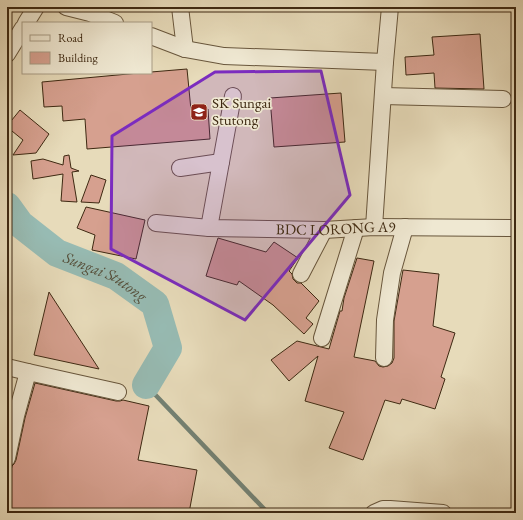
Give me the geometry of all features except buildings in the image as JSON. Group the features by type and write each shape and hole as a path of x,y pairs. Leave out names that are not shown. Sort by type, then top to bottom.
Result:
{"street":[{"path":"27,22 36,7"},
{"path":"66,7 90,13 113,22"},
{"path":"180,7 185,49"},
{"path":"374,227 390,7"},
{"path":"7,54 22,30"},
{"path":"152,36 185,49 224,56 385,62"},
{"path":"209,228 234,96"},
{"path":"383,96 503,99"},
{"path":"180,168 221,162"},
{"name":"BDC LORONG A9","path":"156,224 209,228 324,230 374,227 516,228"},
{"path":"322,338 356,228"},
{"path":"384,358 385,320 392,273 405,228"},
{"path":"301,274 324,230"},
{"path":"7,367 118,392"},
{"path":"7,458 16,416 28,372"},
{"path":"374,513 390,508 443,513"}],"highlighted area":[{"path":"321,71 350,195 245,320 111,249 112,136 215,72"}],"waterway":[{"name":"Sungai Stutong","path":"7,206 20,224 57,253 116,276 155,304 168,348 146,385"},
{"path":"146,385 268,513"}],"place":[{"name":"SK Sungai Stutong","path":"199,112"}]}
